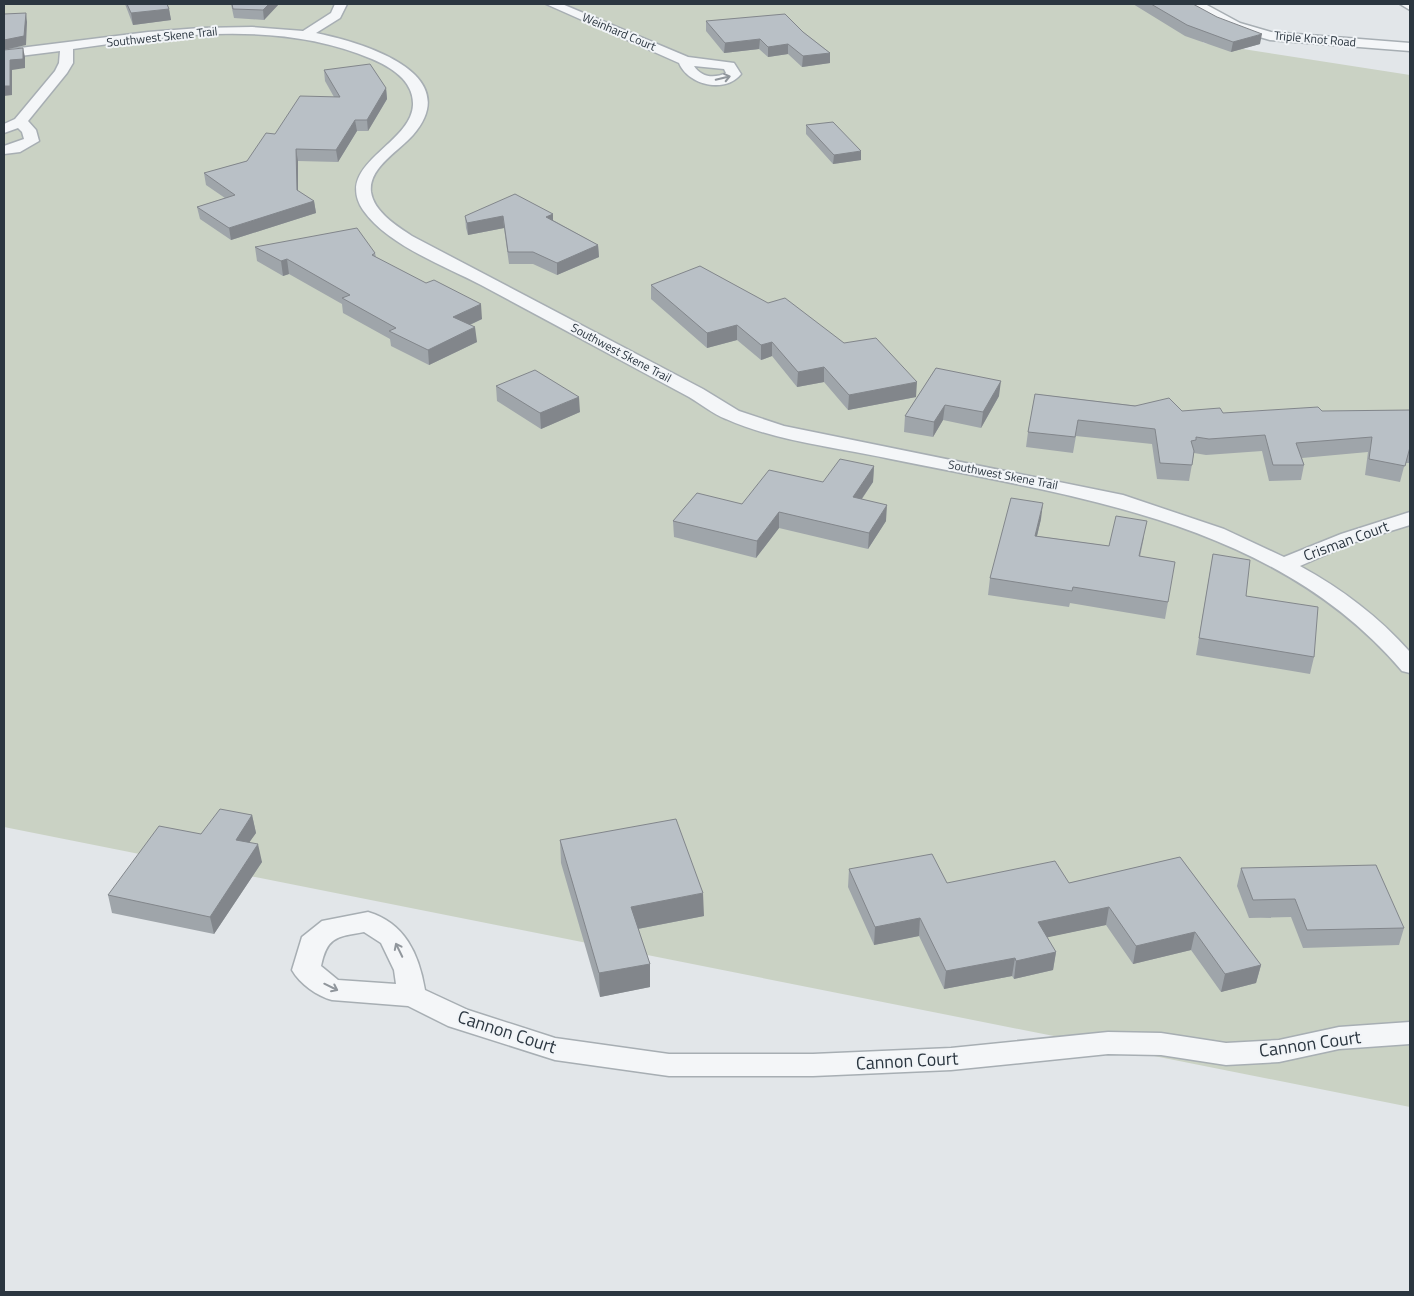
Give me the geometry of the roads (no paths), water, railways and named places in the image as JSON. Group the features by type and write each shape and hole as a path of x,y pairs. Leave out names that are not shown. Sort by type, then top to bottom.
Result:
{"street":[{"path":"304,35 336,15 341,4"},
{"name":"Weinhard Court","path":"552,4 686,61"},
{"name":"Triple Knot Road","path":"1196,4 1236,26 1270,36 1410,47"},
{"path":"1406,4 1410,6"},
{"name":"Southwest Skene Trail","path":"4,54 221,30 304,35 343,43 379,55 395,64 414,83 421,104 419,116 408,133 374,164 365,177 364,194 368,205 378,218 428,251 696,393 732,415 780,431 1116,499 1175,517 1224,537 1283,565 1371,624 1410,666"},
{"path":"4,129 20,122 44,90 60,74 66,63 67,46"},
{"path":"4,150 15,149 32,141 29,130 20,122"},
{"name":"Crisman Court","path":"1283,565 1348,538 1410,518"},
{"name":"Cannon Court","path":"412,996 458,1018 555,1049 669,1065 813,1065 951,1060 1108,1043 1161,1044 1226,1054 1279,1051 1339,1038 1410,1033"}]}
